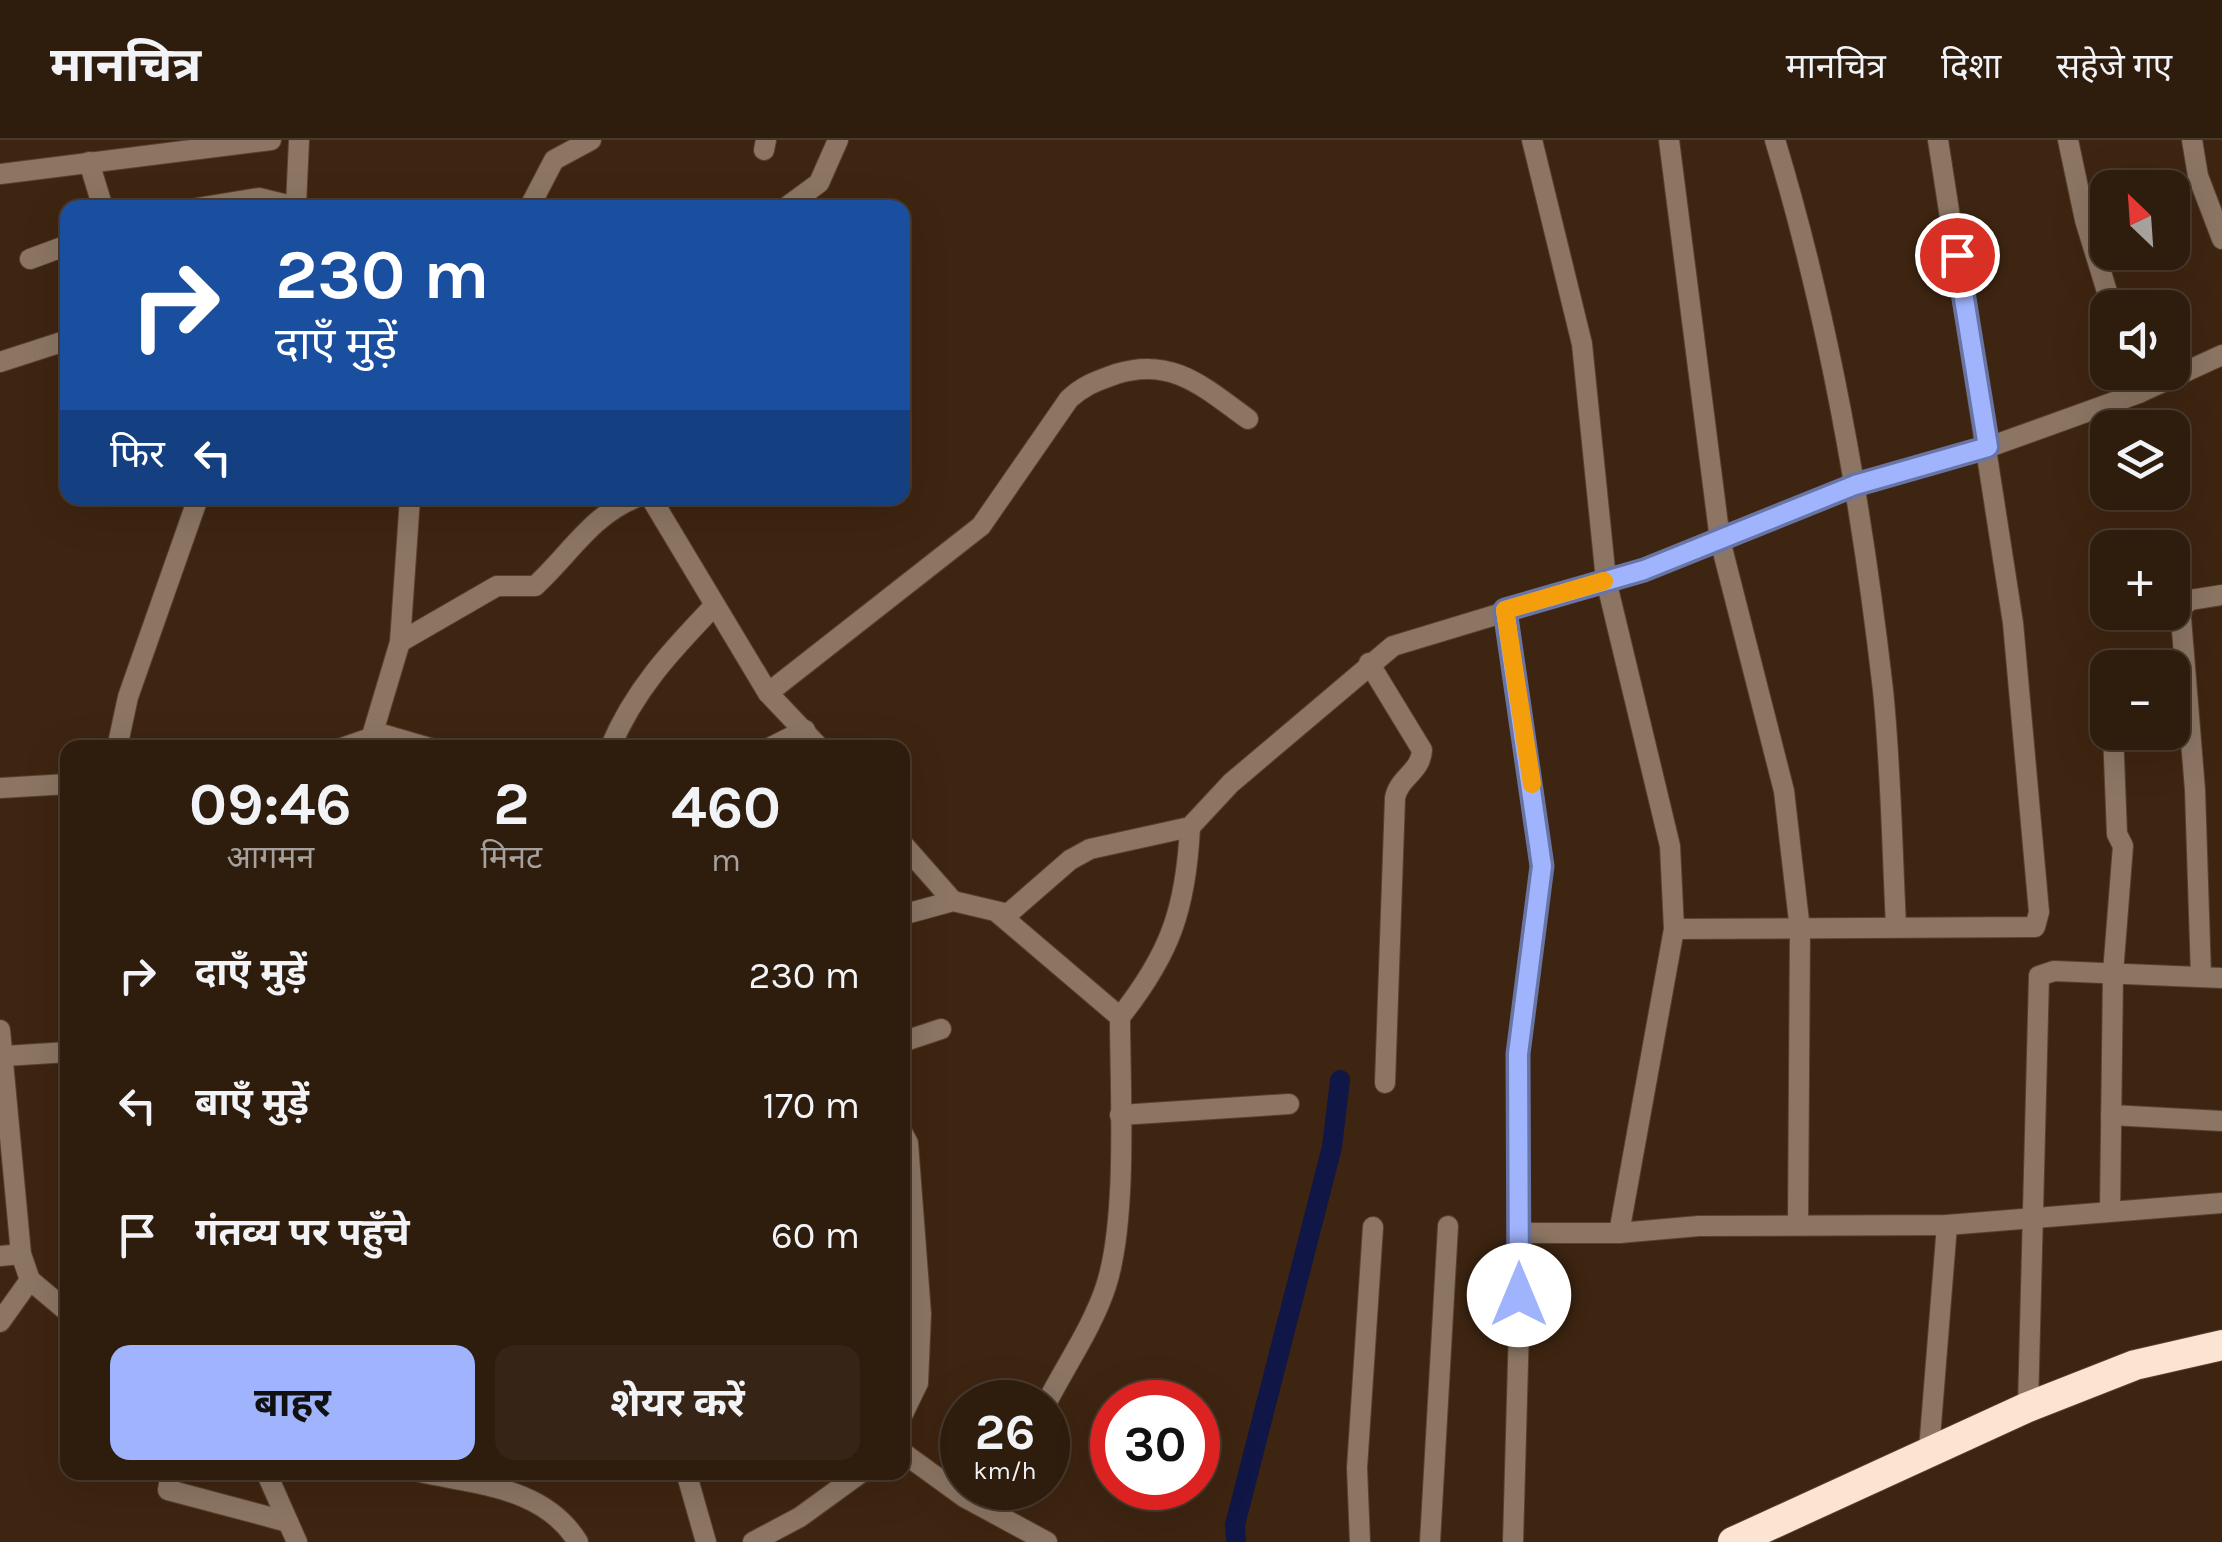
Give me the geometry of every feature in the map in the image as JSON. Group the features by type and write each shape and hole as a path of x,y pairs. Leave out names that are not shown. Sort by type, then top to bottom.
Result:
{"highway":[{"path":"1733,1542 2028,1407 2134,1365 2222,1345"}],"street":[{"path":"0,174 271,140"},
{"path":"298,140 298,200"},
{"path":"533,200 554,160 591,140"},
{"path":"795,200 819,182 838,140"},
{"path":"1532,140 1582,344 1606,580 1670,846 1674,930 1619,1233"},
{"path":"1669,140 1720,540 1784,791 1800,930 1798,1224"},
{"path":"1775,140 1791,193 1855,485 1883,693 1896,925"},
{"path":"1674,930 1896,925 2035,927 2039,912 2013,624 1938,140"},
{"path":"2068,140 2085,220 2106,290"},
{"path":"2192,140 2203,192 2222,239"},
{"path":"89,162 101,200"},
{"path":"30,259 60,248"},
{"path":"0,362 60,343"},
{"path":"2190,365 2222,355"},
{"path":"768,693 981,526 1069,399 1084,385 1135,368 1158,366 1187,375 1248,419"},
{"path":"1058,1380 1105,1289 1112,1264 1120,1115 1120,1017 1156,972 1173,932 1190,827 1231,783 1393,646 1606,580 1720,540 1855,485 1988,447 2120,390"},
{"path":"119,740 128,697 196,505"},
{"path":"371,738 400,642 410,505"},
{"path":"400,642 497,586 535,586 596,521 617,505"},
{"path":"656,505 768,693 813,740"},
{"path":"2028,1407 2037,982 2044,972 2054,970 2212,977 2181,618 2182,607 2190,600 2222,595"},
{"path":"613,740 627,707 653,670 714,606"},
{"path":"1505,610 1542,866 1518,1054 1514,1542"},
{"path":"1369,663 1422,750 1418,767 1400,781 1395,798 1385,1083"},
{"path":"785,740 804,730"},
{"path":"365,740 382,734 411,740"},
{"path":"2110,1210 2113,973 2123,846 2118,834 2113,750"},
{"path":"0,788 60,784"},
{"path":"999,914 1018,909 1070,860 1090,849 1190,827"},
{"path":"910,852 953,901"},
{"path":"910,913 953,901 999,914 1120,1017"},
{"path":"910,1039 941,1029"},
{"path":"0,1030 10,1255 30,1280 60,1305"},
{"path":"4,1056 60,1052"},
{"path":"1120,1115 1288,1104"},
{"path":"2111,1115 2222,1121"},
{"path":"1518,1233 1619,1233 1798,1224 1946,1225 2222,1203"},
{"path":"1928,1450 1946,1225"},
{"path":"1360,1542 1357,1468 1373,1226"},
{"path":"1430,1542 1448,1226"},
{"path":"910,1243 921,1314 918,1383 910,1400"},
{"path":"0,1322 30,1280"},
{"path":"910,1458 964,1498 1047,1542"},
{"path":"170,1480 168,1490 288,1522"},
{"path":"270,1480 298,1542"},
{"path":"457,1480 522,1494 554,1512 578,1542"},
{"path":"688,1480 706,1542"},
{"path":"754,1542 800,1517 851,1480"}],"waterway":[{"path":"1236,1542 1235,1525 1332,1147 1340,1080"}],"slow traffic":[{"path":"1532,784 1505,610 1604,581"}],"route":[{"path":"1519,1295 1518,1054 1542,866 1505,610 1644,570 1855,485 1988,447 1957,255"}]}
